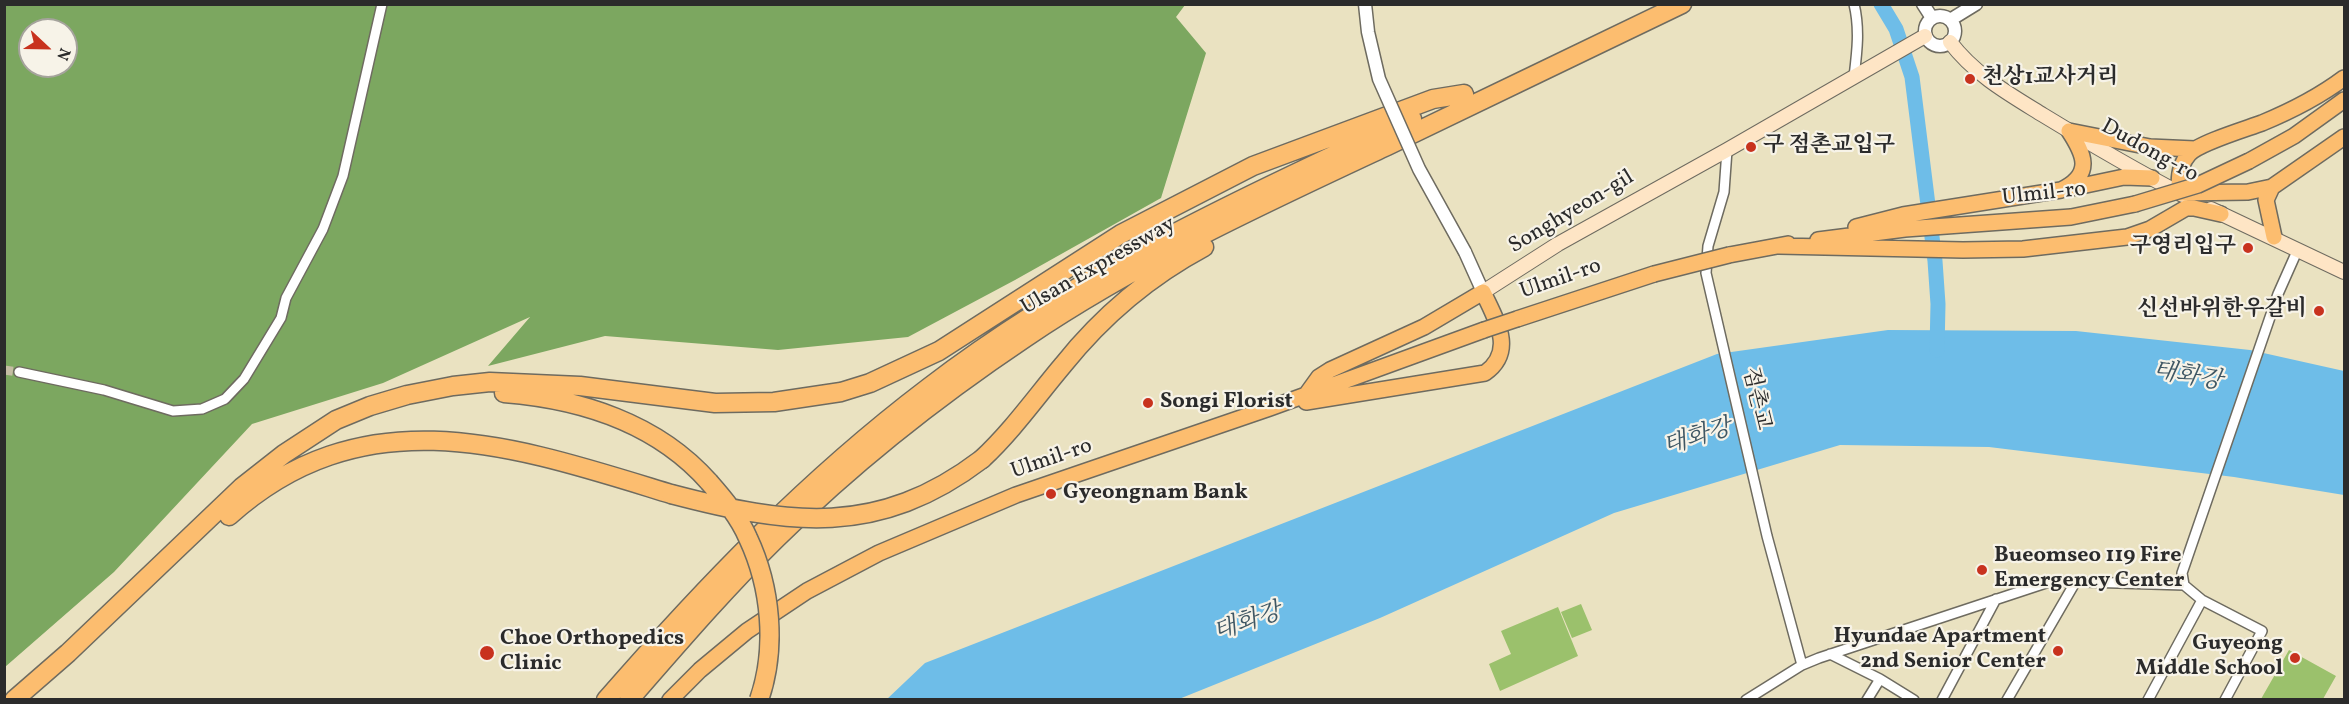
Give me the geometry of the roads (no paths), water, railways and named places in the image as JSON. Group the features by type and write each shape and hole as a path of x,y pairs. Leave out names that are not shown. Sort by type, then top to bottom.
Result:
{"highway":[{"name":"Ulsan Expressway","path":"606,699 687,608 771,524 885,422 964,362 1059,299 1146,248 1249,195 1464,94 1508,76 1656,4"},
{"name":"Ulsan Expressway","path":"629,699 776,539 879,446 1022,339 1119,279 1169,252 1682,4"},
{"path":"14,699 68,653 242,487 294,447 336,420 370,406 416,393 470,383 548,383 715,404 774,402 842,392 870,383 939,351 1121,234 1253,165 1433,99 1464,94"},
{"path":"29,699 112,626 243,503 285,476 329,456 388,442 431,440 474,443 554,459 671,494 767,516 836,519 859,516 901,505 946,484 982,459 1014,427 1083,341 1133,292 1180,260 1312,190 1325,175"},
{"path":"294,447 339,426 401,404 434,397 489,393 533,395 594,409 651,433 686,458 709,482 736,517 748,538 763,579 770,639 768,668 759,699"}],"main road":[{"path":"1727,150 1920,39"},
{"name":"Dudong-ro","path":"1950,42 1964,61 1992,83 2069,131 2177,192 2344,272"},
{"path":"2069,131 2150,147 2195,149 2266,122 2310,100 2344,78"},
{"name":"Ulmil-ro","path":"1904,222 1957,227 2071,217 2134,204 2198,184 2249,161 2294,136 2344,100"},
{"path":"2061,190 2075,181 2084,160 2082,151 2069,131"},
{"path":"2177,192 2248,192 2272,188 2344,137"},
{"path":"2157,226 2177,202 2183,162 2195,149"},
{"name":"Songhyeon-gil","path":"1483,292 1558,244 1727,150"},
{"path":"1779,246 1904,222 1960,206 2061,190 2124,177 2152,178"},
{"path":"2272,188 2266,200 2274,237"},
{"path":"1779,246 2023,249 2115,240 2140,234 2186,208 2221,214"},
{"name":"Ulmil-ro","path":"670,699 700,670 747,631 807,591 879,553 1016,495 1270,408 1484,330 1654,274 1729,255 1779,246"},
{"path":"1270,408 1485,373 1494,366 1502,348 1502,338 1483,292 1424,327 1330,370 1319,377 1306,395"}],"street":[{"path":"19,372 104,390 172,411 202,409 225,399 244,379 281,318 286,298 323,229 343,176 382,4"},
{"path":"1365,4 1368,32 1379,79 1419,169 1465,252 1483,292"},
{"path":"1854,4 1858,20 1854,77"},
{"path":"1923,4 1932,18"},
{"path":"1950,20 1976,4"},
{"path":"1941,16 1950,20 1955,29 1950,42 1946,45 1936,46 1920,39 1925,26 1932,18 1941,16"},
{"name":"점촌교","path":"1727,150 1724,192 1708,246 1706,273 1762,514 1802,665"},
{"path":"2184,585 2182,573 2271,316 2298,249"},
{"path":"1746,699 1802,665 1830,654 2052,580 2184,585 2202,600 2262,631 2226,699"},
{"path":"2007,699 2076,581"},
{"path":"1942,699 1996,599"},
{"path":"2148,699 2202,600"},
{"path":"1830,654 1914,699"},
{"path":"1867,699 1880,679"}],"water":[{"name":"태화강","path":"1888,330 2076,331 2250,350 2344,371 2344,495 2234,477 1989,447 1840,445 1614,513 1380,618 1179,699 886,700 925,663 1717,354"}],"waterway":[{"path":"1881,4 1896,29 1912,77 1935,261 1938,304 1937,350"}],"tunnel":[{"path":"4,370 19,372"}],"place":[{"name":"천상1교사거리","path":"1970,79"},
{"name":"구 점촌교입구","path":"1751,147"},
{"name":"구영리입구","path":"2248,248"},
{"name":"신선바위한우갈비","path":"2319,311"},
{"name":"Songi Florist","path":"1148,403"},
{"name":"Gyeongnam Bank","path":"1051,494"},
{"name":"Bueomseo 119 Fire Emergency Center","path":"1982,570"},
{"name":"Hyundae Apartment 2nd Senior Center","path":"2058,651"},
{"name":"Choe Orthopedics Clinic","path":"487,653"},
{"name":"Guyeong Middle School","path":"2295,658"}]}
